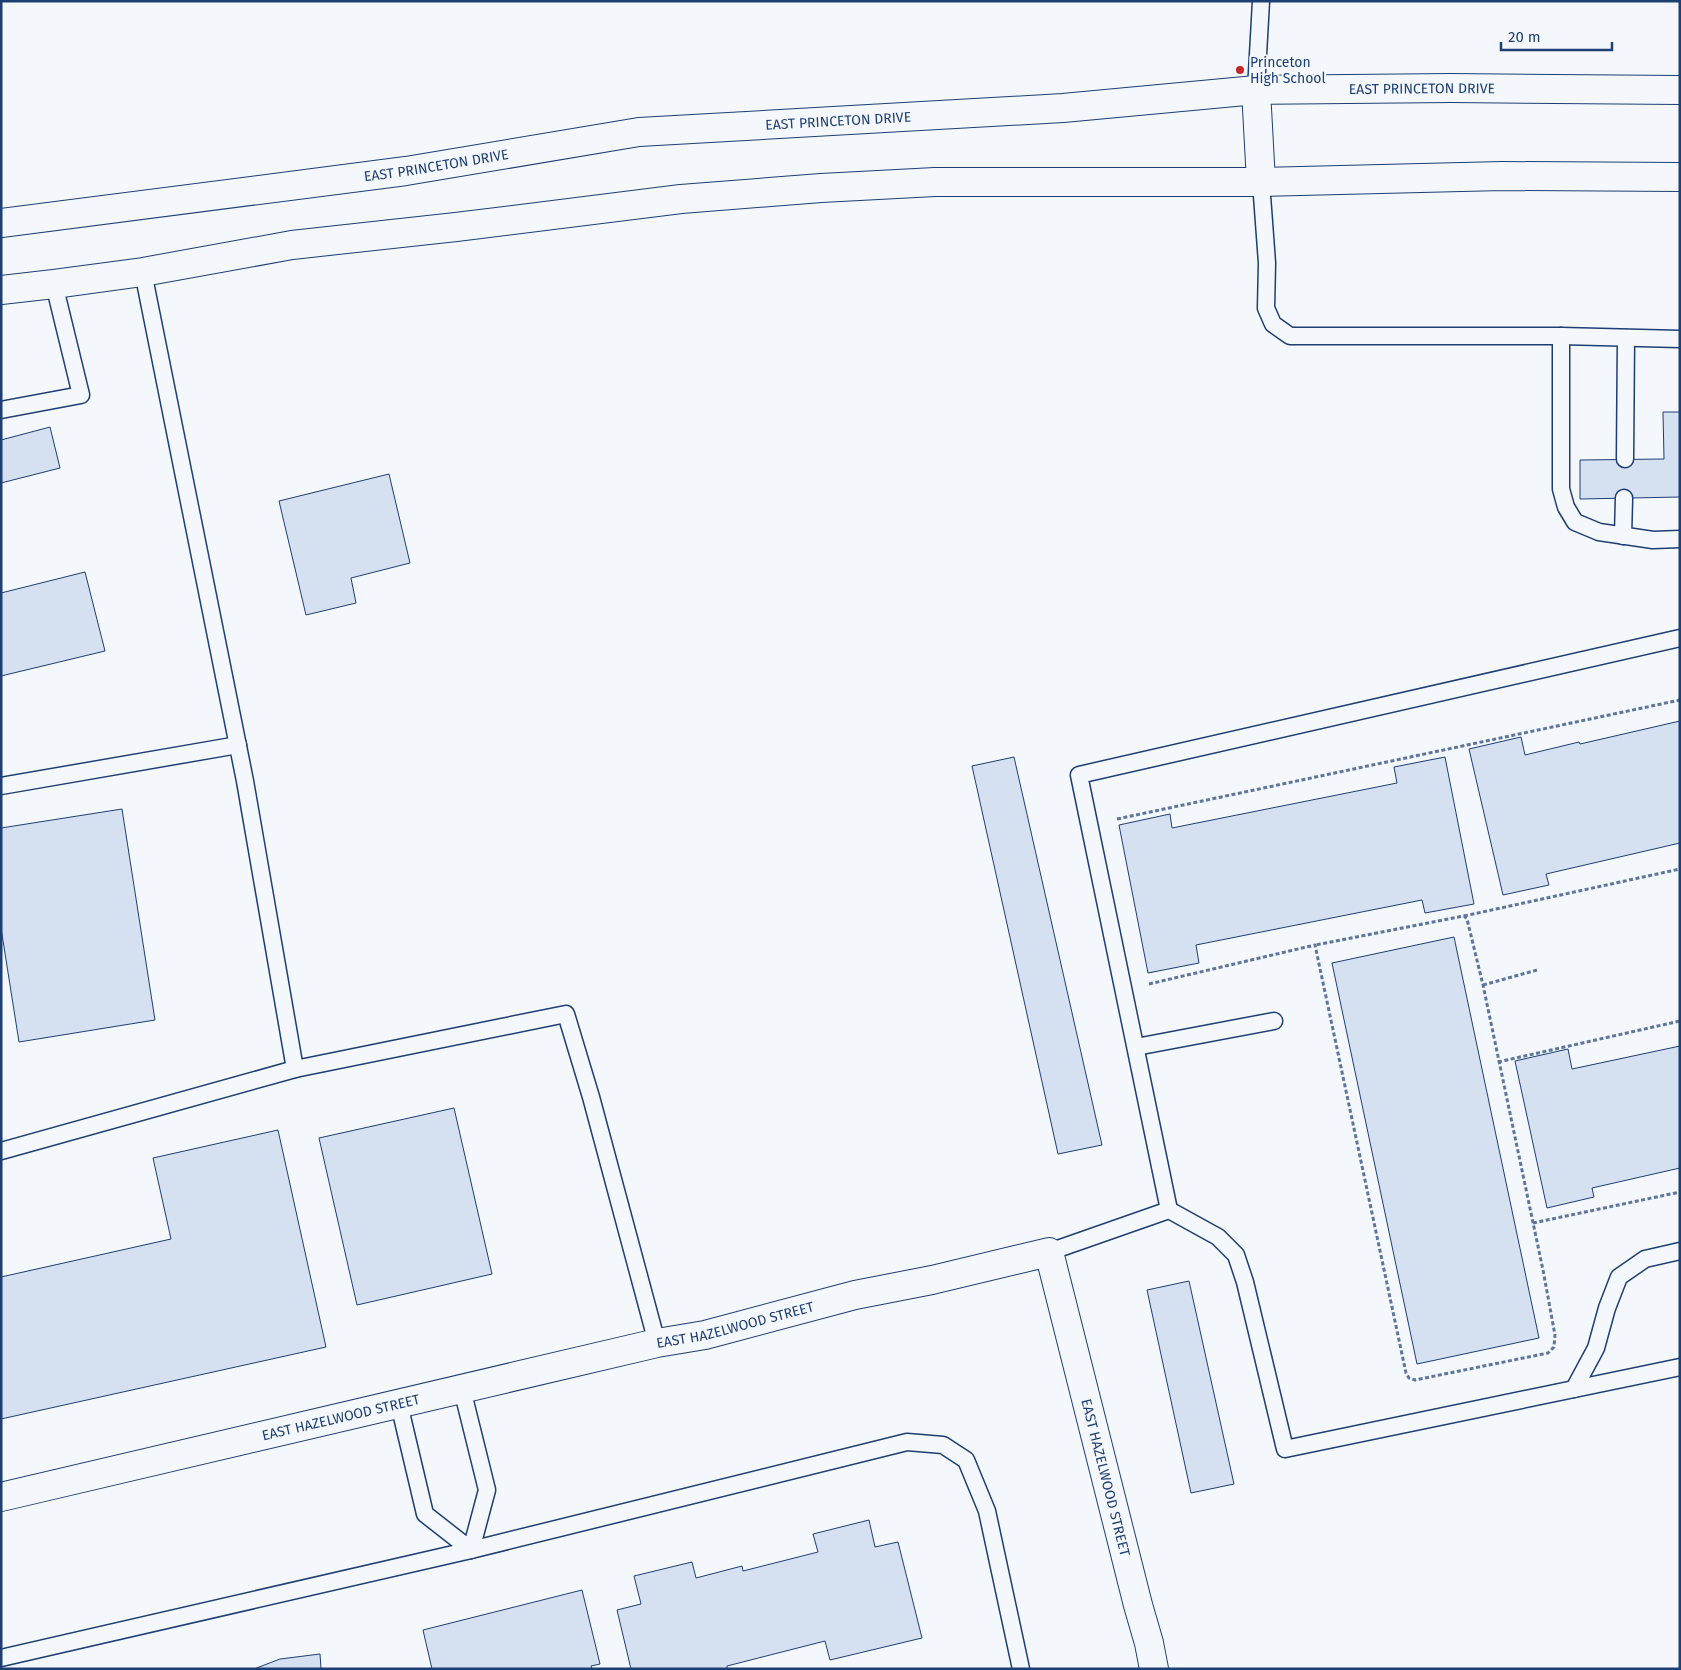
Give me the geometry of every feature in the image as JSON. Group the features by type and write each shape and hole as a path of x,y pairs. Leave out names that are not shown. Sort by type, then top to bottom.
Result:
{"main road":[{"name":"EAST PRINCETON DRIVE","path":"1,223 406,171 638,132 1062,108 1256,90 1451,88 1680,90"},
{"path":"1256,90 1260,182"},
{"path":"1,290 144,272 292,245 681,199 811,189 935,182 1260,182 1502,176 1680,177"},
{"name":"EAST HAZELWOOD STREET","path":"1,1497 657,1343 705,1335 855,1295 932,1280 1049,1252 1154,1669"}],"lane":[{"path":"1256,90 1261,1"},
{"path":"1260,182 1267,263 1266,308 1273,324 1290,336 1561,336 1680,339"},
{"path":"144,272 238,745 295,1069"},
{"path":"1,410 81,395 54,284"},
{"path":"1561,336 1561,489 1566,507 1575,522 1599,532 1653,540 1680,539"},
{"path":"1625,460 1626,338"},
{"path":"1623,536 1624,498"},
{"path":"1169,1210 1079,775 1680,638"},
{"path":"1,786 238,745"},
{"path":"1,1151 295,1069 566,1014 591,1096 657,1343"},
{"path":"1136,1047 1274,1020"},
{"path":"1049,1252 1169,1210 1218,1237 1236,1255 1245,1282 1286,1449 1680,1367"},
{"path":"1574,1389 1596,1348 1607,1308 1619,1277 1646,1259 1680,1251"},
{"path":"462,1389 487,1490 472,1550"},
{"path":"398,1404 425,1514 472,1550"},
{"path":"1,1658 472,1550 907,1442 943,1445 966,1460 987,1511 1021,1669"}],"path":[{"path":"1090,827 1120,818 1680,700"},
{"path":"1124,990 1315,945 1464,916 1680,869"},
{"path":"1315,945 1402,1358 1409,1378 1415,1380 1548,1353 1554,1348 1555,1335 1533,1223 1483,984 1468,922 1464,916"},
{"path":"1483,984 1537,970"},
{"path":"1498,1062 1680,1021"},
{"path":"1533,1223 1680,1192"}],"building":[{"path":"1663,412 1680,412 1680,497 1580,499 1580,460 1664,459"},
{"path":"50,427 60,468 1,483 1,440"},
{"path":"389,474 410,563 351,578 356,603 306,615 279,501"},
{"path":"85,572 105,651 1,676 1,593"},
{"path":"1680,721 1680,843 1546,874 1549,885 1503,895 1469,749 1521,737 1525,755"},
{"path":"1014,757 1102,1145 1058,1154 972,766"},
{"path":"1445,757 1474,904 1425,913 1422,900 1196,945 1199,963 1148,973 1119,825 1170,814 1172,828 1397,783 1394,767"},
{"path":"122,809 155,1020 19,1042 1,928 1,828"},
{"path":"1454,937 1539,1338 1417,1364 1332,963"},
{"path":"1680,1046 1680,1168 1592,1188 1594,1197 1547,1208 1515,1061 1568,1049 1572,1069"},
{"path":"454,1108 492,1274 357,1305 319,1138"},
{"path":"278,1130 326,1347 1,1419 1,1277 171,1239 153,1158"},
{"path":"1189,1281 1234,1484 1191,1493 1147,1290"},
{"path":"869,1520 875,1547 898,1542 922,1638 830,1660 825,1641 727,1666 727,1669 631,1669 617,1610 641,1604 634,1576 692,1562 696,1578 742,1566 743,1571 818,1552 813,1534"},
{"path":"582,1590 600,1664 591,1666 592,1669 432,1669 423,1630"},
{"path":"320,1654 321,1669 254,1669 280,1659"}],"place":[{"name":"Princeton High School","path":"1240,70"}]}
